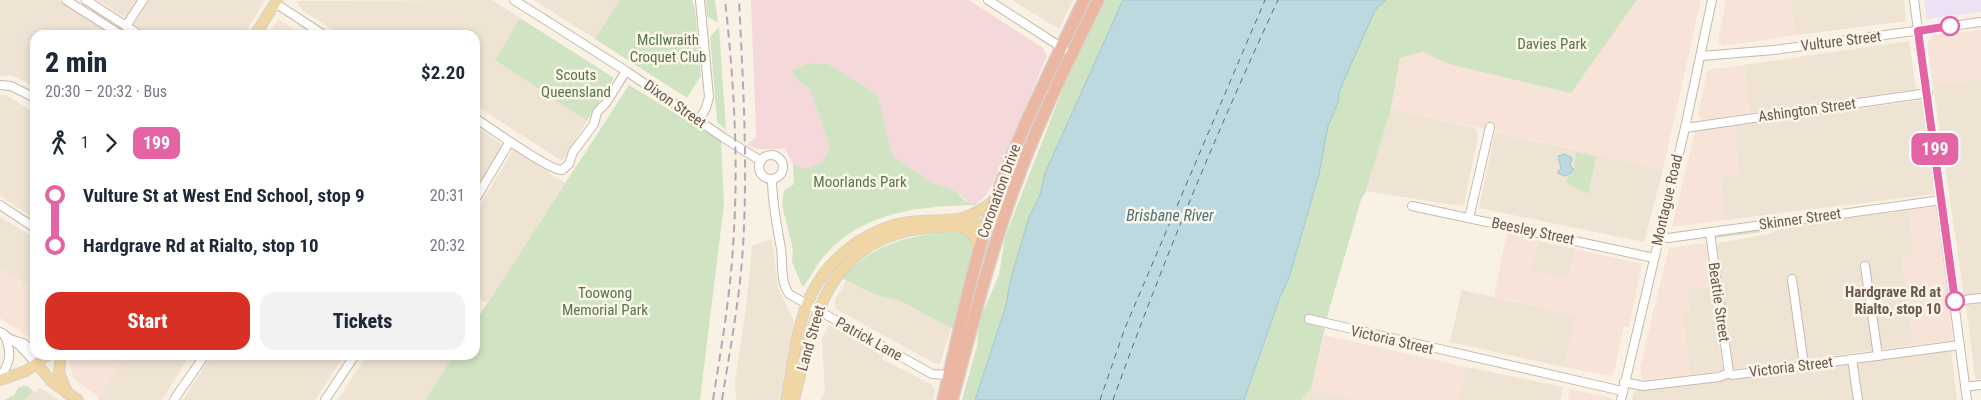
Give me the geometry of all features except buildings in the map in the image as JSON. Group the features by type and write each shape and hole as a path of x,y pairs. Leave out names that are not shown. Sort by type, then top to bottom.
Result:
{"highway":[{"name":"Coronation Drive","path":"943,400 987,223 1061,47 1084,0"},
{"name":"Coronation Drive","path":"952,400 977,302 1012,192 1072,54 1098,0"}],"main road":[{"path":"258,30 276,2"},
{"path":"987,223 996,220 1012,192"},
{"name":"Land Street","path":"786,400 807,305 826,271 844,252 862,239 908,222 967,218 978,213 996,199"},
{"name":"Land Street","path":"794,400 818,311 836,276 865,250 884,239 909,231 987,223"},
{"path":"960,226 973,235 980,249"},
{"path":"0,379 23,372 33,360"},
{"path":"38,360 52,382 73,397"},
{"path":"60,360 59,373 73,397"}],"street":[{"path":"66,0 112,30"},
{"path":"86,0 132,30"},
{"path":"126,26 143,0"},
{"name":"Dixon Street","path":"514,0 626,71 761,161"},
{"path":"699,120 706,108 709,97 700,0"},
{"path":"988,0 1072,54"},
{"name":"Montague Road","path":"1621,400 1685,128 1712,0"},
{"path":"1914,0 1928,94 1967,400"},
{"path":"276,2 317,30"},
{"name":"Vulture Street","path":"1700,56 1774,50 1981,22"},
{"path":"480,121 502,135 509,143 558,170 566,167 571,160 574,151 594,124 597,112 606,103 626,71"},
{"path":"0,85 11,86 30,96"},
{"name":"Ashington Street","path":"1685,128 1928,94"},
{"path":"1469,218 1490,127"},
{"path":"480,192 509,143"},
{"path":"771,155 781,160 784,167 782,174 772,179 762,175 759,168 761,161 771,155"},
{"name":"Patrick Lane","path":"772,179 772,205 781,250 784,286 792,297 932,374 949,375"},
{"name":"Skinner Street","path":"1659,235 1668,238 1942,200"},
{"path":"0,205 30,225"},
{"name":"Beesley Street","path":"1412,206 1654,258"},
{"name":"Beattie Street","path":"1710,232 1730,373"},
{"path":"1865,266 1878,356"},
{"path":"1792,279 1804,365"},
{"path":"1955,301 1981,298"},
{"name":"Victoria Street","path":"1308,319 1622,391"},
{"path":"2,333 30,352"},
{"path":"0,379 8,364 10,354 2,333"},
{"path":"12,339 24,343 30,350"},
{"name":"Victoria Street","path":"1624,382 1643,386 1719,377 1730,373 1732,375 1960,345"},
{"path":"1852,359 1858,400"},
{"path":"174,400 191,372 202,360"},
{"path":"325,400 352,360"},
{"path":"1965,387 1981,385"}],"shaded area":[{"path":"0,0 58,0 105,30 30,30 30,84 12,75 0,76"},
{"path":"98,0 137,0 126,18"},
{"path":"149,0 265,0 247,30 142,30 134,24"},
{"path":"492,0 520,18 495,60 587,121 562,161 480,108 480,30 333,30 302,10 297,1"},
{"path":"534,0 620,0 595,39"},
{"path":"751,0 969,0 1043,48 1047,56 993,183 985,196 976,205 969,203 956,191 933,183 895,158 891,150 878,95 828,64 809,63 791,71 800,83 810,89 830,146 824,162 804,169 793,164 784,147 781,149 759,149 747,145 756,137"},
{"path":"1012,0 1073,0 1059,29"},
{"path":"1637,0 1701,0 1663,169 1391,108 1400,58 1423,52 1448,64 1571,93"},
{"path":"1726,0 1790,0 1797,35 1723,46 1718,41"},
{"path":"1790,0 1904,0 1906,21 1797,35"},
{"path":"1924,0 1981,0 1981,12 1927,19"},
{"path":"278,19 295,30 271,30"},
{"path":"1981,30 1981,79 1933,85 1927,44 1933,35"},
{"path":"1909,41 1916,89 1750,113 1744,65"},
{"path":"1744,65 1750,113 1702,120 1698,114 1707,72 1712,69"},
{"path":"1981,79 1981,293 1964,295 1933,85"},
{"path":"0,95 6,95 30,110 30,216 0,196"},
{"path":"1924,100 1936,194 1725,220 1720,177 1739,174 1734,125"},
{"path":"1391,108 1475,128 1478,136 1464,204 1460,206 1366,191"},
{"path":"1734,125 1739,174 1720,177 1725,220 1672,227 1695,131"},
{"path":"480,129 503,145 480,184"},
{"path":"1495,132 1663,169 1644,242 1479,208"},
{"path":"513,150 565,183 487,303 480,299 480,206"},
{"path":"1937,206 1953,341 1913,345 1902,258 1914,257 1909,210"},
{"path":"1909,210 1914,257 1902,258 1913,345 1733,369 1717,247 1719,243 1770,234 1784,227"},
{"path":"0,217 30,235 30,288 0,268"},
{"path":"1507,233 1538,241 1532,271 1568,279 1575,249 1642,264 1629,327 1624,326 1614,372 1611,376 1564,367 1576,315 1494,296"},
{"path":"772,239 778,288 794,322 779,400 736,400 735,381 746,308 752,246"},
{"path":"1538,241 1575,249 1568,279 1531,271"},
{"path":"1706,243 1711,286 1687,289 1690,311 1682,312 1690,375 1642,380 1640,367 1669,248"},
{"path":"0,268 30,288 30,338 0,318"},
{"path":"846,281 876,295 898,300 951,328 940,364 934,363 836,309 835,300"},
{"path":"1711,286 1723,371 1690,375 1682,311 1690,310 1687,289"},
{"path":"1462,290 1576,315 1564,367 1450,342"},
{"path":"1981,303 1981,379 1978,380 1975,377 1966,305"},
{"path":"829,325 883,356 882,359 932,385 935,390 933,400 820,400 825,393 822,338"},
{"path":"1324,335 1466,367 1458,400 1359,400 1311,389"},
{"path":"1951,351 1957,400 1632,400 1634,391"},
{"path":"70,360 123,360 99,397 75,380 69,365"},
{"path":"123,360 187,360 162,400 97,400"},
{"path":"209,360 342,360 315,400 183,400"},
{"path":"364,360 451,360 425,400 338,400"},
{"path":"1466,367 1563,387 1560,400 1458,400"},
{"path":"40,388 59,400 24,400"},
{"path":"1311,389 1359,400 1301,400"},
{"path":"1570,389 1613,398 1612,400 1568,400"}],"green space":[{"name":"McIlwraith Croquet Club","path":"620,0 692,0 695,9 701,76 687,98 595,39"},
{"path":"706,0 715,0 718,23 707,16"},
{"path":"1104,0 1123,0 1045,173 1040,195 1029,217 1011,278 1005,309 975,400 962,400 977,346 979,321 999,275 1005,237 1062,91"},
{"name":"Davies Park","path":"1386,0 1637,0 1571,93 1448,64 1423,52 1400,58 1391,108 1366,191 1361,200 1329,310 1311,389 1301,400 1244,400 1280,297 1289,278 1319,174 1328,126 1338,100 1339,92 1375,10"},
{"name":"Scouts Queensland","path":"520,18 614,78 587,121 495,60"},
{"path":"719,27 726,130 717,122 710,37"},
{"name":"Moorlands Park","path":"809,63 828,64 878,95 891,150 895,158 933,183 956,191 965,201 976,205 915,210 876,220 858,228 841,240 823,258 804,286 802,286 792,262 793,249 782,205 784,191 794,184 793,164 804,169 823,162 830,147 810,89 800,83 791,71"},
{"name":"Toowong Memorial Park","path":"629,85 721,141 724,204 700,400 425,400 451,360 480,360 480,314"},
{"path":"1576,152 1596,157 1588,194 1565,182 1575,169"},
{"path":"1779,225 1769,231 1715,238 1717,234"},
{"path":"958,231 966,233 975,245 955,330 898,300 876,295 841,278 854,266 881,248 909,238"},
{"path":"27,386 34,392 24,400 4,400 14,395 18,388"}],"water":[{"name":"Brisbane River","path":"1123,0 1386,0 1375,10 1339,92 1339,100 1328,126 1319,174 1289,278 1280,297 1244,400 975,400 1005,309 1011,278 1029,217 1040,195 1045,173"},
{"path":"1565,154 1572,158 1570,166 1574,169 1565,176 1557,173 1561,168 1558,156"}],"ferry route":[{"path":"1100,400 1125,328 1265,0"},
{"path":"1113,400 1191,198 1278,0"}],"railway":[{"path":"713,400 732,265 736,184 735,123 725,0"},
{"path":"722,400 740,285 743,246 745,185 744,123 739,0"}],"bus line":[{"name":"199","path":"1950,26 1918,31 1955,301"}],"place":[{"name":"Hardgrave Rd at Rialto, stop 10","path":"1955,301"}]}
